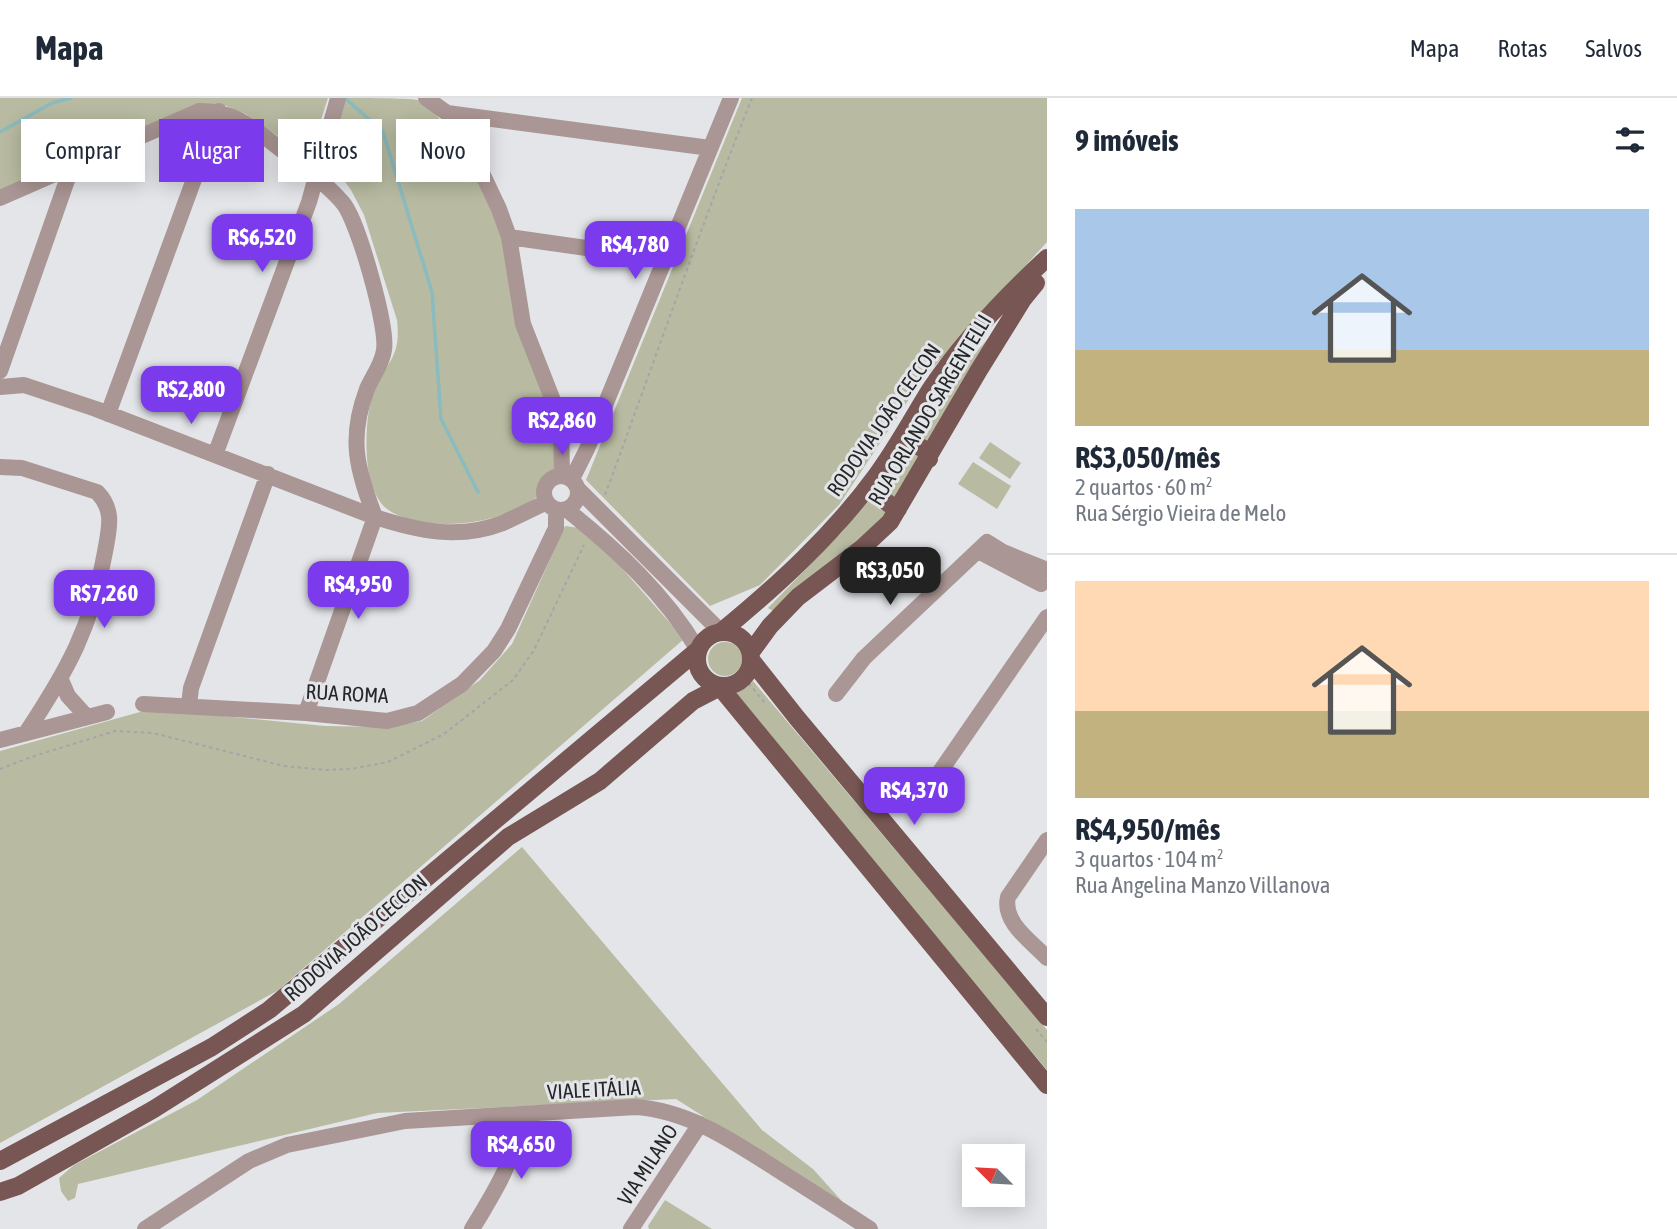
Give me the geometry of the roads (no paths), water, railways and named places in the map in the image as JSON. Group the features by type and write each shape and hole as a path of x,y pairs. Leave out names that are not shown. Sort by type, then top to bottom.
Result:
{"main road":[{"name":"RODOVIA JOÃO CECCON","path":"722,632 820,544 876,476 948,366 1047,258"},
{"name":"RUA ORLANDO SARGENTELLI","path":"751,657 770,626 797,597 878,535 898,509 979,370 1023,299 1047,268"},
{"path":"902,438 924,449 929,459"},
{"path":"876,476 875,488 878,496 898,509"},
{"path":"1047,1017 751,657 743,639 729,632 707,638 698,650 697,666 701,674 706,680 720,687 1047,1086"},
{"name":"RODOVIA JOÃO CECCON","path":"3,1159 212,1047 269,1010 698,650"},
{"path":"720,687 730,686 744,678 751,657"},
{"name":"RODOVIA JOÃO CECCON","path":"0,1192 18,1186 154,1109 304,1014 508,837 600,781 693,701 720,687"},
{"path":"269,1010 281,1030"},
{"path":"3,1159 18,1186"}],"street":[{"path":"426,98 447,113 481,171 509,237 523,324 561,421 570,481 722,632"},
{"name":"RUA ROMA","path":"556,507 575,501 570,481 587,449 731,98"},
{"path":"332,119 338,100"},
{"path":"145,134 199,111 219,111 243,121 278,147"},
{"path":"108,414 219,111"},
{"path":"447,113 710,148"},
{"path":"0,198 36,182"},
{"path":"0,371 66,182"},
{"path":"215,455 314,182"},
{"path":"306,713 375,517 359,468 355,441 368,386 380,365 385,347 383,329 355,224 344,204 322,182"},
{"path":"509,237 663,259"},
{"path":"0,387 24,385 268,474 375,517 429,532 454,534 501,523 528,510 556,507 592,529 670,607 698,650"},
{"path":"0,467 22,468 97,492 108,508 110,520 98,591 84,632 61,680 26,733"},
{"path":"189,705 191,688 268,474"},
{"name":"RUA ROMA","path":"143,704 306,713 387,721 418,713 462,684 494,651 508,629 556,528 556,507 545,487 552,479 570,481"},
{"path":"836,694 864,657 983,546 1046,580"},
{"path":"919,802 1047,617"},
{"path":"61,680 68,696 87,717"},
{"path":"0,740 107,712"},
{"path":"1047,840 1008,897 1006,906 1008,917 1047,958"},
{"name":"VIALE ITÁLIA","path":"145,1229 249,1161 287,1145 405,1122 636,1107 671,1112 700,1124 737,1144 870,1229"},
{"path":"472,1229 500,1184 519,1134 521,1115"},
{"name":"VIA MILANO","path":"631,1229 700,1124"}],"waterway":[{"path":"0,132 52,103 71,98"},
{"path":"345,98 383,132 432,292 441,419 478,492"}]}
